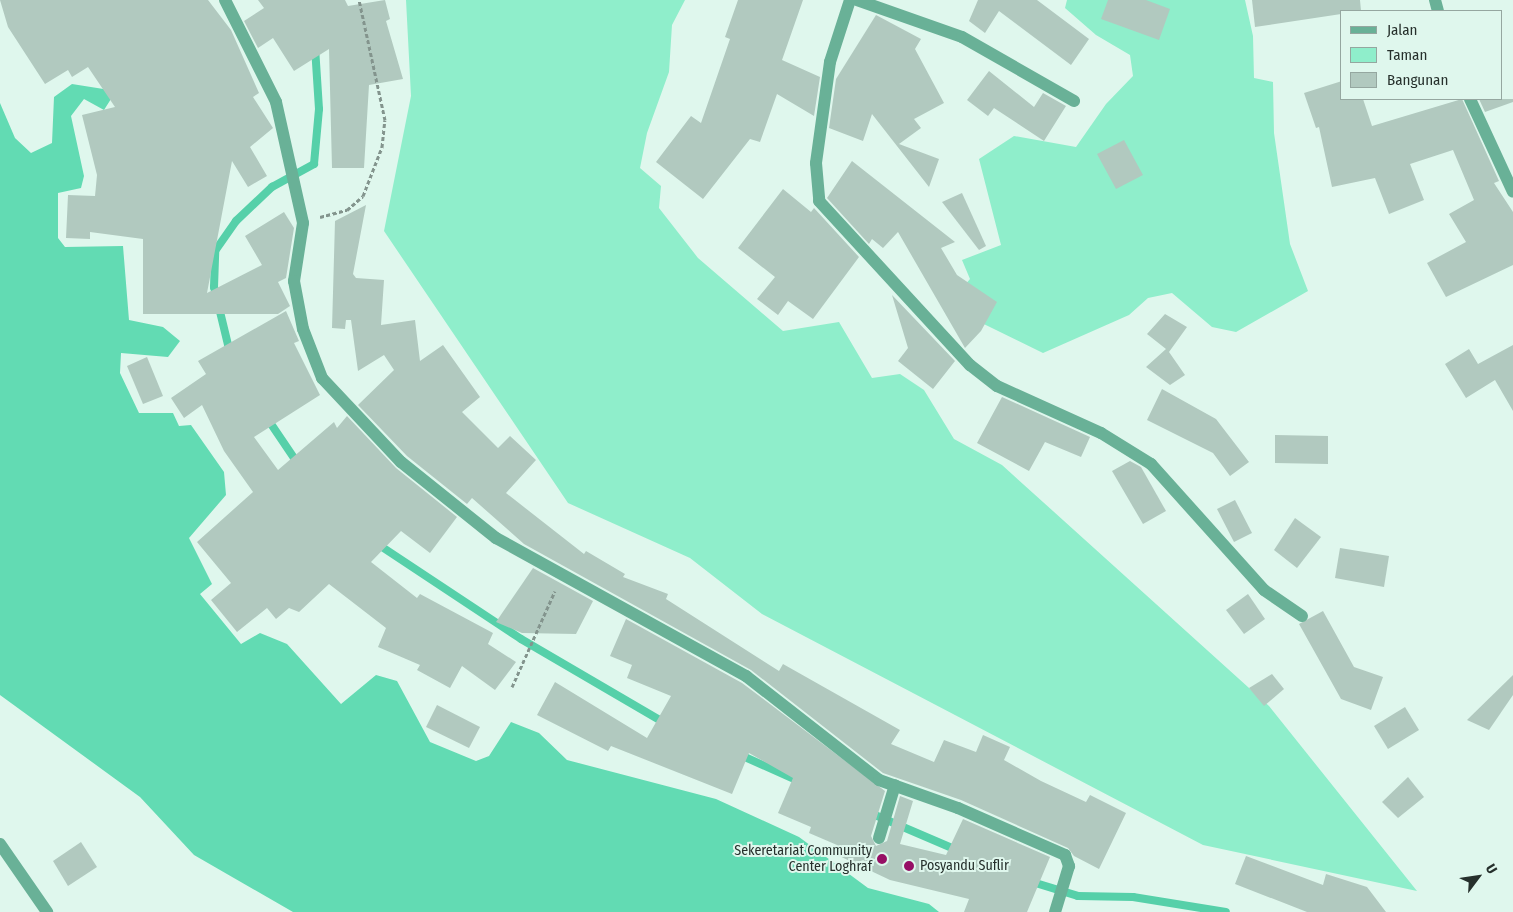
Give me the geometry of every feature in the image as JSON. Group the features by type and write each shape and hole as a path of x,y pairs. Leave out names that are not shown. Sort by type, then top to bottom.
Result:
{"street":[{"path":"225,0 276,102 294,196 303,222 294,281 303,329 322,378 416,475 496,538 562,577 746,676 862,769 895,785 958,808 1065,855 1070,866 1055,912"},
{"path":"850,0 830,62 816,163 819,201 970,365 997,386 1101,433 1151,464 1264,590 1302,616"},
{"path":"857,0 962,37 1074,101"},
{"path":"1470,100 1513,192"},
{"path":"880,835 895,785"},
{"path":"0,845 5,863 47,912"}],"path":[{"path":"303,222 347,210 363,196 382,147 385,120 359,0"},
{"path":"512,687 535,628 562,577"}],"green space":[{"path":"406,0 685,0 672,25 669,72 647,133 640,168 661,186 659,208 698,258 783,331 839,322 872,378 900,374 924,390 954,439 1002,465 1269,706 1417,891 1203,845 762,614 690,558 568,503 384,231 411,96"},
{"path":"1067,0 1245,0 1253,36 1254,78 1273,82 1274,133 1290,244 1308,291 1236,332 1212,327 1172,293 1148,298 1129,315 1043,353 947,306 970,279 962,260 1001,245 979,159 1014,136 1076,147 1106,104 1133,76 1130,55 1096,35 1065,8"},
{"path":"72,84 116,91 104,110 84,99 71,116 84,176 81,188 58,193 58,238 65,247 123,246 129,320 163,327 180,341 168,357 121,353 120,373 139,413 173,413 179,426 191,425 224,472 226,495 189,538 212,584 200,594 241,644 260,633 287,644 341,704 376,675 397,681 430,742 476,761 489,756 511,722 539,733 567,760 716,799 799,837 868,888 929,904 939,912 293,912 194,855 140,797 0,695 0,103 15,138 31,153 52,143 54,97"}],"building":[{"path":"0,0 208,0 231,30 259,93 253,97 273,128 250,147 267,176 248,187 232,161 207,293 262,265 245,236 284,212 294,228 286,278 278,282 290,306 278,314 143,314 143,239 90,232 90,239 66,238 68,195 95,196 97,175 82,115 115,107 88,67 72,77 68,70 45,84 8,27"},
{"path":"258,0 345,0 348,6 385,0 390,19 386,21 403,79 369,85 364,168 332,168 329,49 294,71 273,38 258,48 244,21 264,8"},
{"path":"738,0 803,0 782,60 820,77 814,116 777,94 760,142 750,139 703,199 656,162 691,116 701,123 730,39 725,37"},
{"path":"978,0 1037,0 1089,39 1071,65 999,11 985,33 969,21"},
{"path":"1108,0 1146,0 1170,9 1159,40 1101,19"},
{"path":"1252,0 1360,0 1361,10 1340,10 1340,14 1255,27"},
{"path":"876,15 921,39 915,49 944,103 914,119 921,128 899,144 939,159 929,187 872,114 863,141 829,128 836,79"},
{"path":"989,71 1034,107 1043,93 1066,106 1044,141 994,108 988,116 967,100"},
{"path":"1340,82 1340,100 1363,100 1372,126 1462,100 1499,181 1494,183 1513,212 1513,265 1446,297 1427,263 1466,242 1449,214 1474,200 1453,150 1410,164 1424,200 1389,214 1375,178 1332,187 1319,127 1316,128 1304,93"},
{"path":"1513,99 1513,102 1485,112 1479,100"},
{"path":"1124,140 1143,175 1116,189 1097,154"},
{"path":"852,161 955,242 941,248 957,275 997,302 981,331 965,348 898,232 883,248 872,239 869,244 827,198"},
{"path":"783,189 811,212 814,208 859,257 813,319 788,301 778,315 757,299 775,277 738,248"},
{"path":"962,193 986,246 979,250 942,202"},
{"path":"366,205 353,274 356,278 384,280 381,325 415,320 420,361 443,345 480,397 462,412 498,448 510,436 536,460 506,493 584,554 586,551 625,574 623,577 668,594 666,599 779,671 783,664 900,730 891,744 934,762 944,740 976,752 983,735 1010,747 1004,760 1041,781 1086,802 1090,795 1126,813 1099,869 1074,856 1068,848 961,800 883,773 751,670 524,544 472,498 467,504 407,456 358,405 394,370 384,355 358,371 351,320 346,320 345,329 332,328 335,221"},
{"path":"892,295 955,361 933,389 898,361 908,348"},
{"path":"286,311 299,341 294,343 320,395 254,437 278,470 334,422 337,428 347,416 396,468 457,517 430,553 401,531 371,562 417,598 420,594 493,633 488,644 516,662 495,690 462,666 450,688 417,670 420,665 378,647 386,628 329,584 299,612 289,608 276,619 267,608 237,632 211,600 231,583 197,542 253,492 224,451 202,405 184,418 171,398 206,374 198,361"},
{"path":"1165,314 1187,327 1169,352 1185,375 1170,385 1146,367 1166,349 1147,334"},
{"path":"1513,345 1513,411 1495,380 1466,398 1445,364 1469,349 1478,364"},
{"path":"147,357 163,396 143,404 127,366"},
{"path":"1162,389 1216,419 1249,462 1230,476 1213,453 1147,420"},
{"path":"1002,397 1090,437 1081,457 1045,442 1029,471 977,443"},
{"path":"1275,435 1328,436 1328,464 1275,463"},
{"path":"1130,461 1141,467 1166,511 1143,524 1112,471"},
{"path":"1235,500 1252,533 1234,542 1217,509"},
{"path":"1295,518 1321,537 1297,568 1274,550"},
{"path":"1340,548 1389,556 1384,587 1335,578"},
{"path":"533,568 593,601 576,634 522,633 496,622"},
{"path":"1248,594 1265,619 1244,634 1226,610"},
{"path":"1323,611 1354,667 1383,677 1371,710 1341,699 1299,624"},
{"path":"626,619 742,683 885,791 871,836 876,846 887,841 900,796 913,801 900,844 946,855 963,819 1050,857 1027,912 964,912 969,899 890,880 833,853 837,845 809,833 811,827 778,813 793,778 749,753 732,794 611,746 608,751 537,715 555,682 647,738 671,696 627,678 632,665 610,656"},
{"path":"1272,674 1284,689 1264,706 1249,688"},
{"path":"1513,675 1513,695 1489,730 1467,720"},
{"path":"437,705 480,727 469,748 426,727"},
{"path":"1405,707 1419,730 1388,749 1374,726"},
{"path":"1408,777 1424,797 1398,818 1382,802"},
{"path":"81,842 97,867 68,886 53,861"},
{"path":"1246,856 1323,885 1326,874 1367,887 1386,912 1307,912 1235,884"}],"waterway":[{"path":"230,353 214,287 215,251 236,221 272,187 314,164 319,109 315,47"},
{"path":"267,418 298,464"},
{"path":"376,543 521,639 665,723"},
{"path":"738,754 801,782"},
{"path":"868,812 959,851"},
{"path":"1029,881 1078,896 1133,897 1226,912"}],"place":[{"name":"Sekeretariat Community Center Loghraf","path":"882,859"},
{"name":"Posyandu Suflir","path":"909,866"}]}
